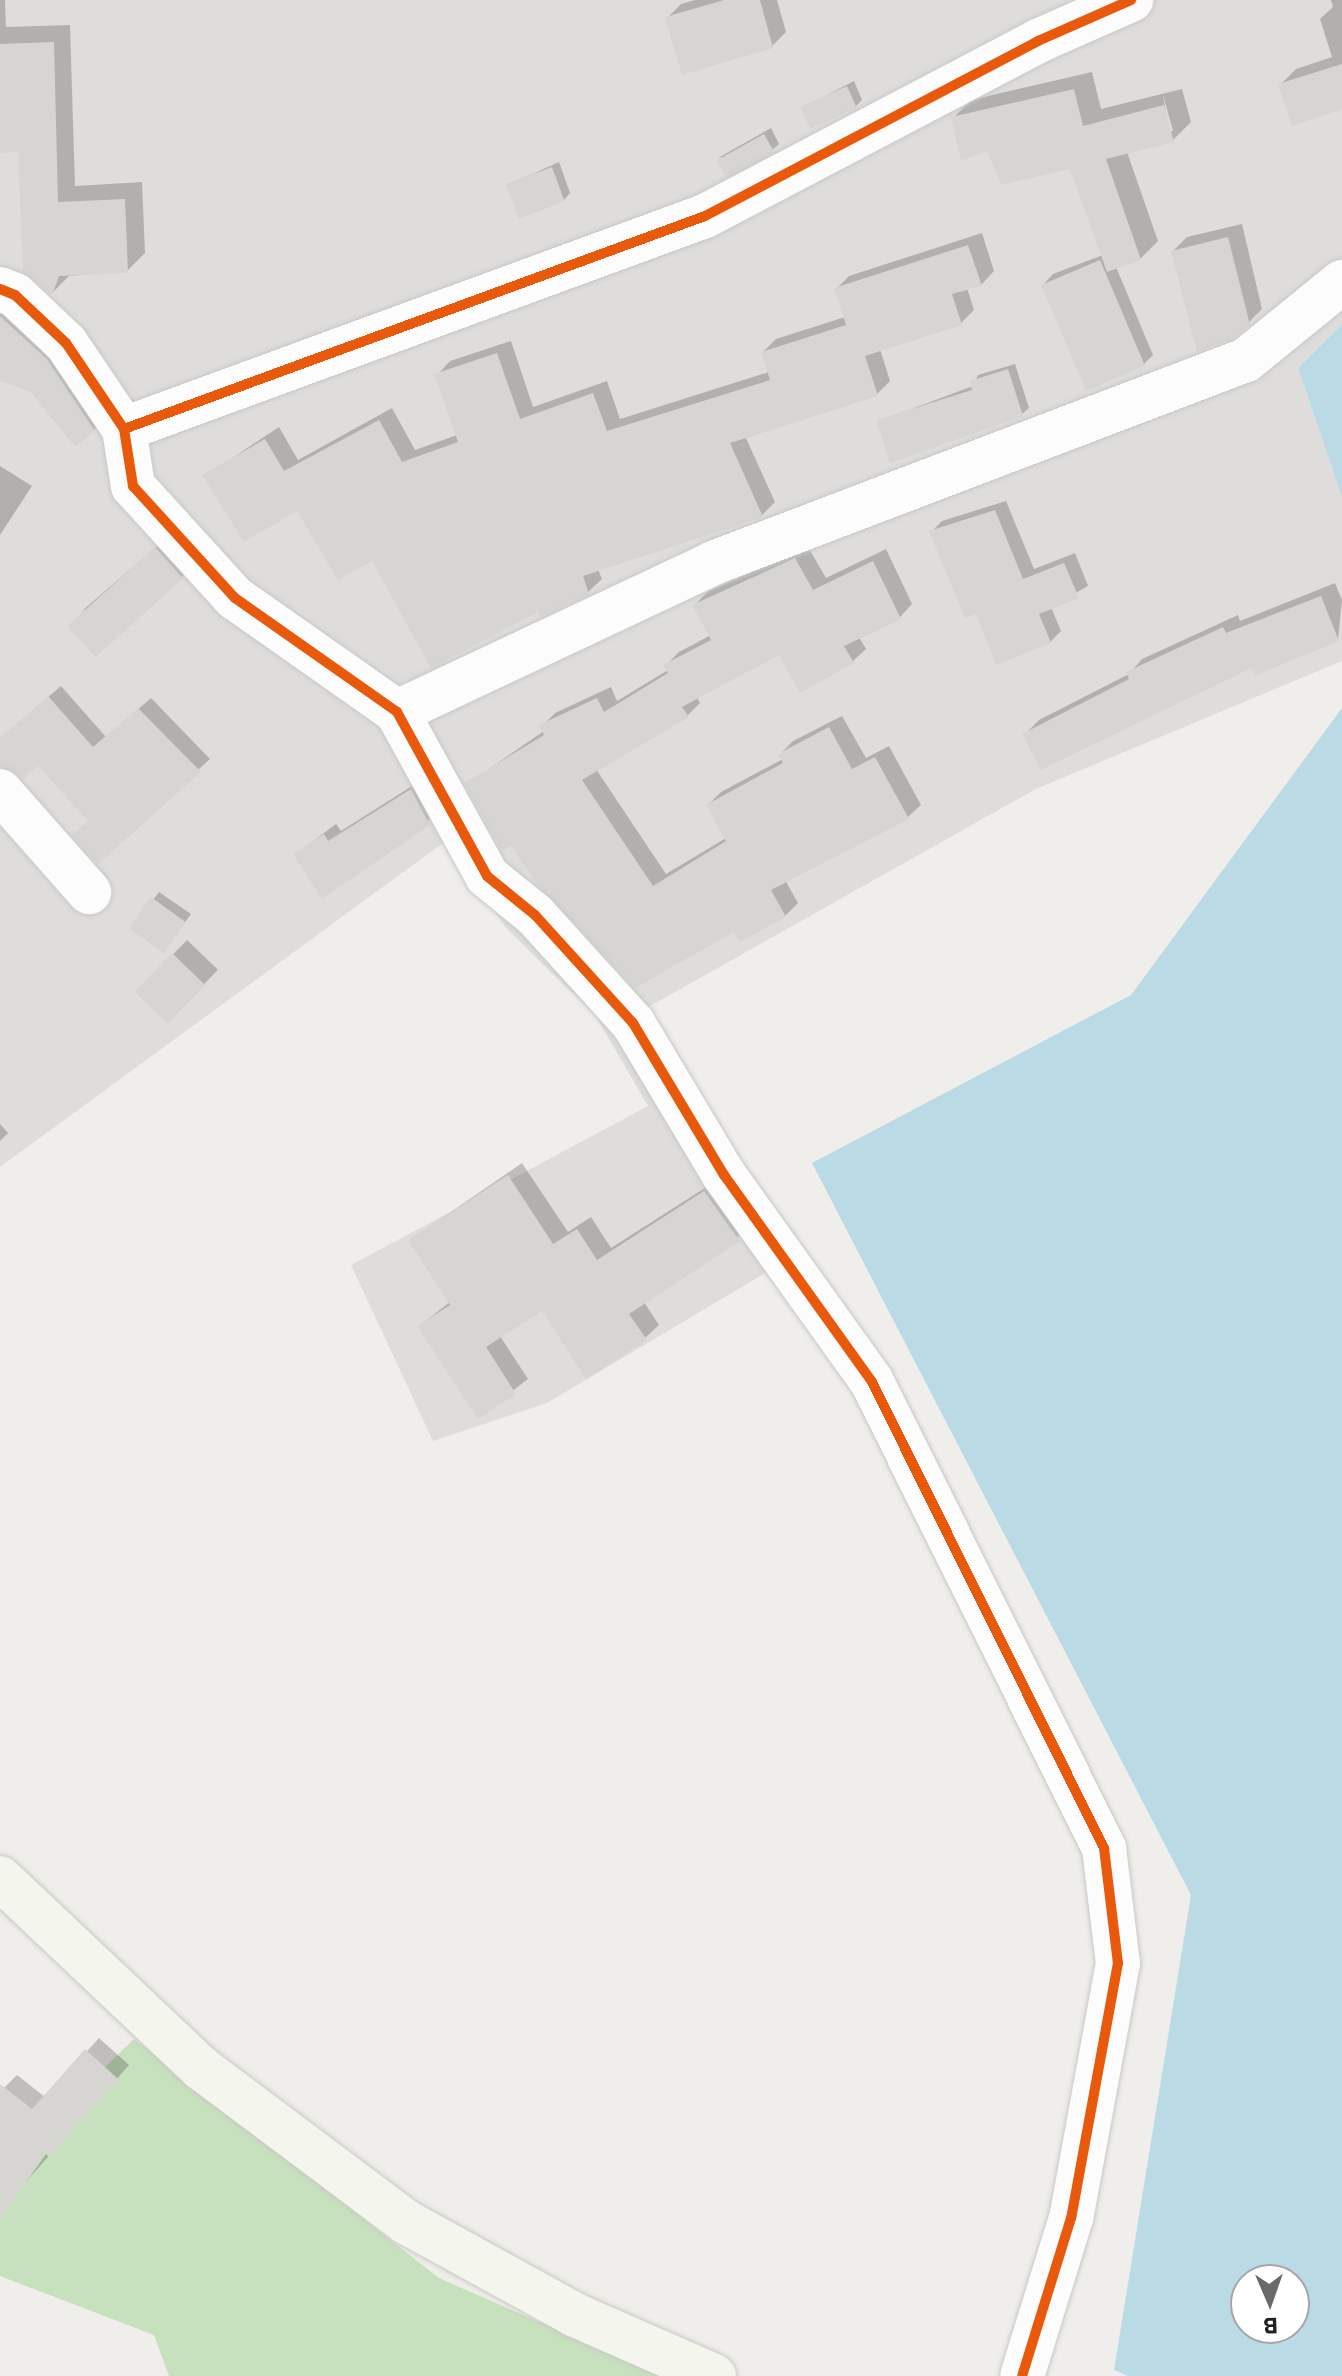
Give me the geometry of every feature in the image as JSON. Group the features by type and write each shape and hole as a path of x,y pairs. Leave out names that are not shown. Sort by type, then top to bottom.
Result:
{"main road":[{"path":"0,1878 201,2068 406,2222 575,2315 714,2376"}],"street":[{"path":"124,429 705,216 1038,41 1131,0"},
{"path":"397,712 713,563 1246,360 1342,282"},
{"path":"0,289 15,295 66,343 124,429 133,486 235,598 397,712 487,876 535,915 633,1023 724,1175 872,1382 1104,1848 1116,1919 1118,1963 1071,2218 1022,2376"},
{"path":"0,791 89,892"}],"shaded area":[{"path":"0,0 1342,0 1342,324 1298,368 1342,497 1342,661 1036,789 643,1010 772,1269 547,1403 433,1441 351,1265 648,1106 595,1015 505,927 447,840 0,1167"}],"green space":[{"path":"134,2039 439,2278 662,2376 169,2376 154,2335 0,2276 0,2147 30,2140"}],"water":[{"path":"1342,324 1342,497 1298,368"},
{"path":"1342,708 1342,2376 1128,2376 1114,2370 1191,1895 812,1163 1131,995"}],"building":[{"path":"724,0 760,0 773,48 682,75 665,17"},
{"path":"54,42 58,202 125,199 128,273 59,276 52,295 23,271 18,152 0,153 0,44"},
{"path":"1342,64 1342,109 1292,126 1278,84"},
{"path":"847,86 857,108 810,129 800,107"},
{"path":"1074,89 1083,126 1164,105 1174,142 1106,159 1141,260 1107,272 1070,169 1001,185 987,151 961,161 951,117"},
{"path":"764,134 774,152 727,179 717,160"},
{"path":"552,167 565,202 519,219 506,184"},
{"path":"1228,237 1250,325 1233,338 1197,352 1171,251"},
{"path":"968,245 982,286 952,294 962,325 865,356 878,396 730,443 763,517 583,576 589,594 540,617 538,612 431,668 372,561 338,580 297,511 244,542 202,475 265,439 284,471 379,420 402,462 458,442 434,374 497,353 520,419 593,393 607,431 770,380 761,352 846,325 834,288"},
{"path":"1100,260 1145,366 1086,391 1041,285"},
{"path":"0,316 47,359 95,431 75,447 31,392 0,381"},
{"path":"1008,369 1023,416 890,463 876,420 972,390 970,381"},
{"path":"995,510 1023,579 1064,563 1079,598 1039,614 1051,643 996,665 976,614 965,618 929,531"},
{"path":"155,547 183,578 95,657 67,626"},
{"path":"795,558 813,590 873,561 901,619 844,646 854,663 800,693 779,655 682,707 689,717 582,780 653,886 726,841 706,805 783,763 778,754 829,727 852,769 875,757 909,819 771,890 786,917 740,942 734,932 635,988 537,884 511,846 502,851 465,783 544,735 539,725 597,698 604,712 668,673 663,665 711,640 692,605"},
{"path":"1321,596 1339,641 1254,676 1251,668 1041,770 1022,734 1129,679 1126,672 1223,627 1226,633"},
{"path":"48,696 93,747 138,708 201,772 98,864 72,835 88,821 38,766 23,779 0,767 0,738"},
{"path":"411,789 430,825 322,899 293,854 324,834 328,841"},
{"path":"151,897 186,922 163,953 129,928"},
{"path":"172,953 205,985 168,1024 134,992"},
{"path":"508,1175 553,1244 577,1229 597,1260 704,1191 740,1241 629,1314 647,1340 586,1379 542,1311 486,1347 516,1394 478,1419 417,1326 450,1305 408,1240"},
{"path":"85,2049 118,2079 49,2157 46,2154 0,2219 0,2084 32,2109"}],"cycle path":[{"path":"124,429 705,216 1038,41 1131,0"},
{"path":"0,289 15,295 66,343 124,429 133,486 235,598 397,712 487,876 535,915 633,1023 724,1175 872,1382 1104,1848 1118,1963 1071,2218 1022,2376"}]}
